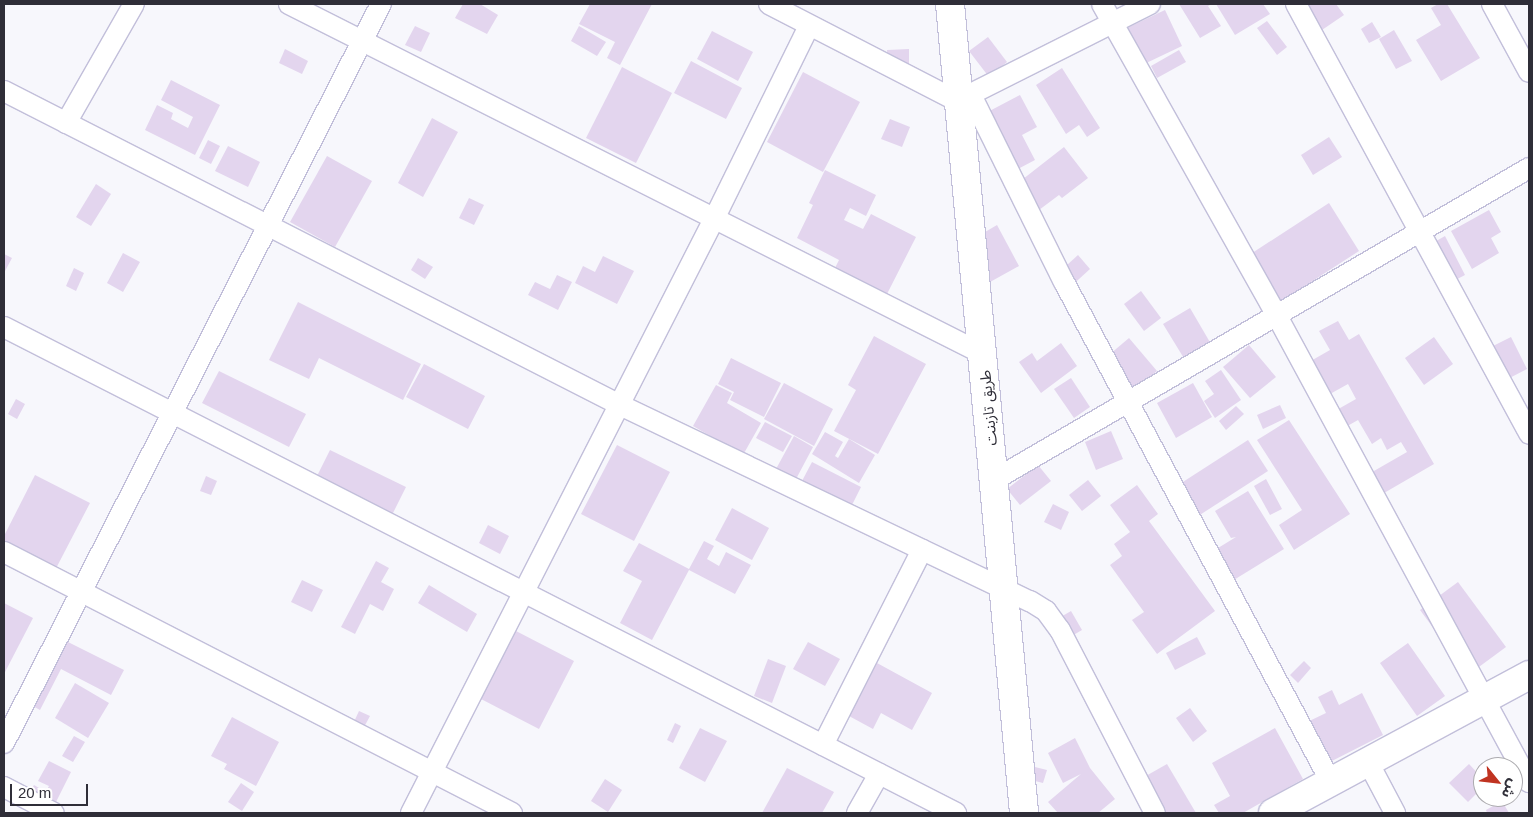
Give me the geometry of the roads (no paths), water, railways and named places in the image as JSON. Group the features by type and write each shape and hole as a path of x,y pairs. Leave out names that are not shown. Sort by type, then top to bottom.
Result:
{"street":[{"path":"66,123 134,4"},
{"path":"289,4 363,39 983,354"},
{"path":"4,743 381,4"},
{"path":"769,4 808,26 964,98 1129,401 1331,782"},
{"name":"طريق تازبنت","path":"950,4 964,98 983,354 1024,813"},
{"path":"1102,4 1277,316 1529,782"},
{"path":"964,98 1113,25 1150,4"},
{"path":"1296,4 1529,434"},
{"path":"1492,4 1529,72"},
{"path":"410,813 525,593 714,219 808,26"},
{"path":"4,91 620,405 1046,611 1060,630 1156,813"},
{"path":"994,480 1529,168"},
{"path":"4,327 956,813"},
{"path":"823,745 922,550"},
{"path":"4,552 512,813"},
{"path":"1273,813 1529,676"},
{"path":"1368,762 1395,813"},
{"path":"857,813 879,774"},
{"path":"4,787 54,813"}]}
